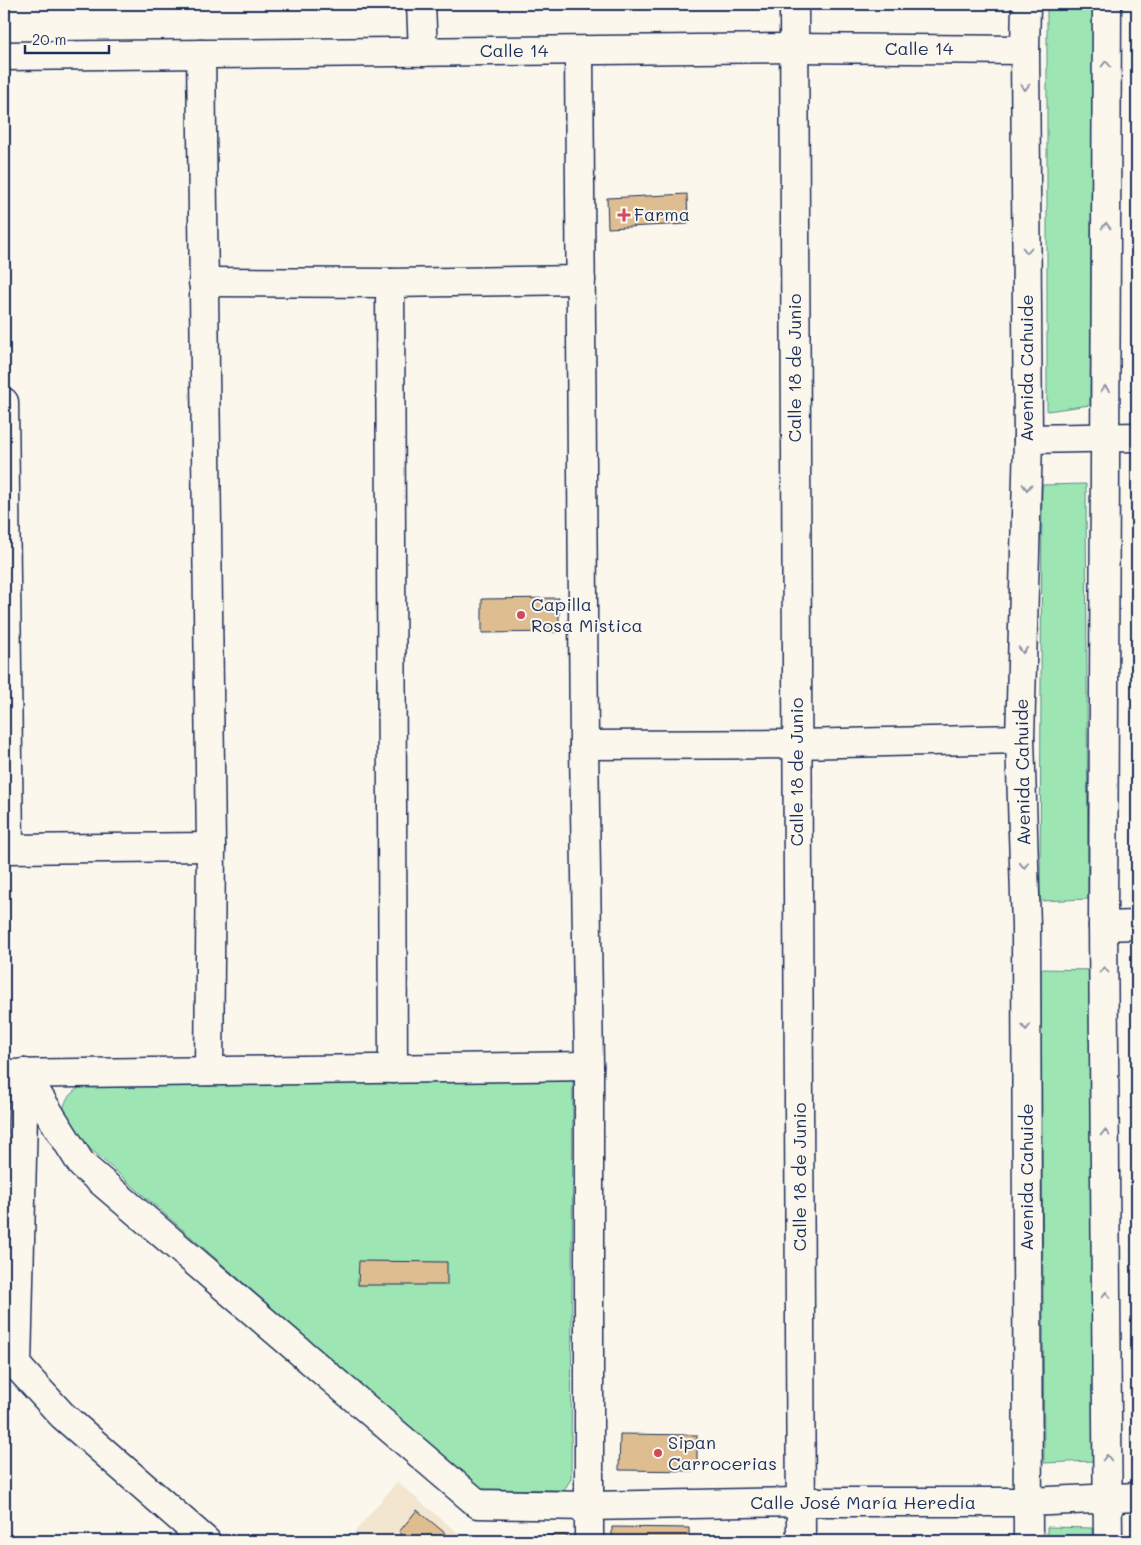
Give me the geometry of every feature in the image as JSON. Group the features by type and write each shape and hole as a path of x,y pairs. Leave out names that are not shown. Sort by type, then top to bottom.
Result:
{"street":[{"path":"421,4 423,52"},
{"name":"Calle 18 de Junio","path":"794,4 801,1541"},
{"name":"Avenida Cahuide","path":"1026,4 1028,439 1020,739 1026,926 1028,1541"},
{"path":"1107,4 1104,926 1108,1541"},
{"name":"Calle 14","path":"4,56 793,48 1025,50"},
{"path":"579,51 588,1066 590,1541"},
{"path":"201,54 211,847 209,1071"},
{"path":"203,282 390,283 581,280"},
{"path":"390,283 393,1069"},
{"path":"4,402 6,849 211,847"},
{"path":"1028,439 1137,437"},
{"path":"584,744 797,744 1020,739"},
{"path":"1104,926 1137,925"},
{"path":"206,1541 62,1414 17,1366 13,1124 14,1074 588,1066"},
{"name":"Calle José María Heredia","path":"14,1074 82,1165 478,1504 589,1506 801,1502 1028,1502 1137,1497"}],"shaded area":[{"path":"397,1482 464,1538 503,1537 507,1541 347,1541"}],"green space":[{"path":"1047,4 1093,4 1090,405 1047,411"},
{"path":"1086,484 1088,899 1040,901 1042,485"},
{"path":"1041,969 1094,970 1094,1461 1044,1463"},
{"path":"573,1078 571,1479 564,1490 479,1489 63,1125 63,1111 68,1097 83,1085"},
{"path":"1047,1527 1092,1528 1092,1541 1047,1541"}],"building":[{"path":"687,194 688,224 608,228 607,198"},
{"name":"Capilla Rosa Mistica","path":"559,598 559,632 482,633 482,599"},
{"path":"359,1261 447,1262 447,1285 358,1285"},
{"name":"Sipan Carrocerias","path":"620,1434 697,1435 697,1471 619,1470"},
{"path":"417,1510 445,1533 438,1541 410,1541 399,1532"},
{"path":"612,1527 689,1528 689,1541 612,1541"},
{"path":"566,1535 567,1541 533,1541 533,1536"}],"place":[{"name":"Farma","path":"624,215"},
{"name":"Capilla Rosa Mistica","path":"521,615"},
{"name":"Sipan Carrocerias","path":"658,1453"}]}
